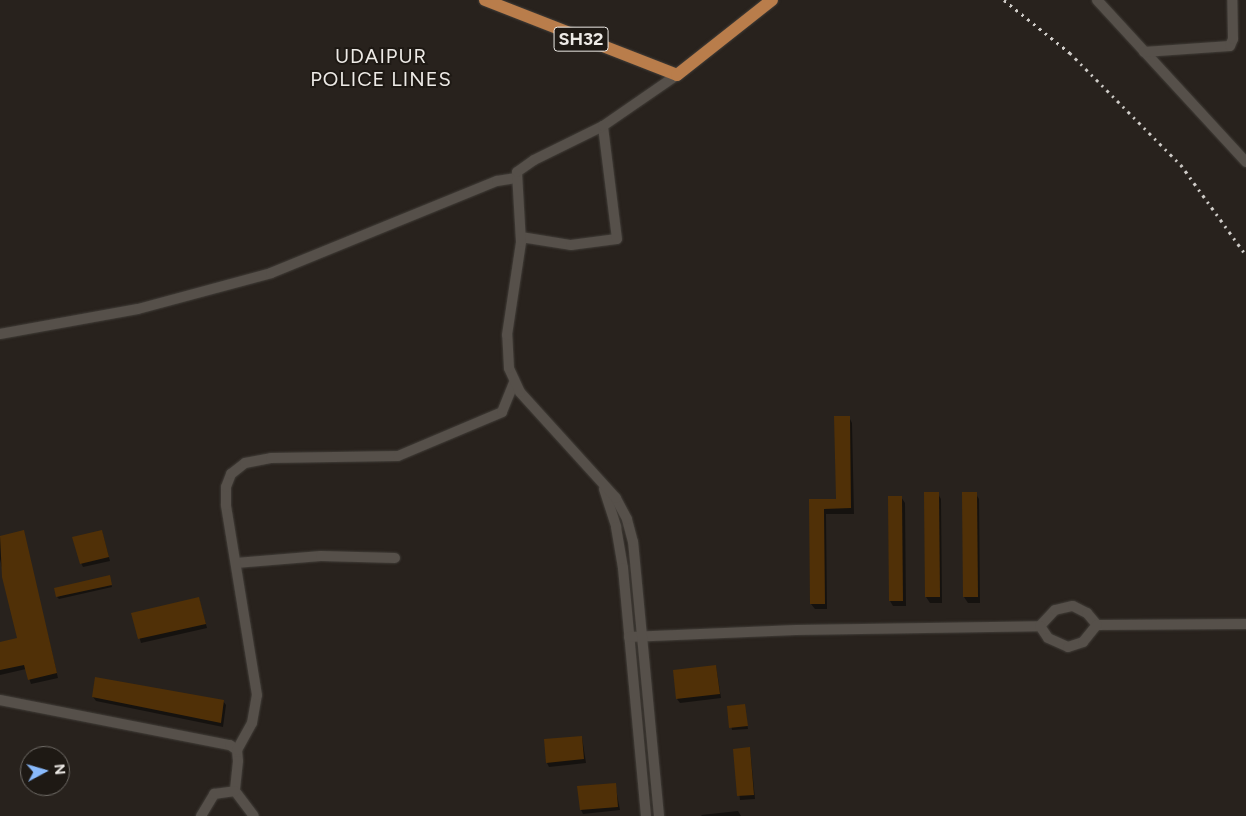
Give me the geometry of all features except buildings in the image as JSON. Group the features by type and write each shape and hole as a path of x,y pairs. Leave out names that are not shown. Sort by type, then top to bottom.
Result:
{"main road":[{"name":"SH32","path":"485,0 677,75"},
{"path":"677,75 772,0"}],"street":[{"path":"1096,0 1246,162"},
{"path":"1144,52 1230,46 1234,39 1232,0"},
{"path":"659,816 631,531 619,503 514,383 509,368 507,335 521,237 516,178 521,169 534,160 603,126 677,75"},
{"path":"521,237 572,245 617,239 603,126"},
{"path":"0,334 138,310 271,273 496,181 516,178"},
{"path":"254,816 235,791 237,750 252,723 257,695 225,496 228,481 238,467 257,460 291,456 398,456 502,412 514,383"},
{"path":"597,477 606,495 616,527 629,637 646,816"},
{"path":"236,563 321,556 395,558"},
{"path":"1040,626 1049,613 1073,606 1087,613 1097,625"},
{"path":"1097,625 1246,624"},
{"path":"1040,626 1048,638 1068,647 1083,642 1097,625"},
{"path":"629,637 796,630 1040,626"},
{"path":"0,700 222,743 237,750"},
{"path":"201,816 214,794 235,791"}],"railway":[{"path":"1004,0 1070,53 1181,165 1246,255"}],"district":[{"name":"UDAIPUR POLICE LINES","path":"381,68"}]}
